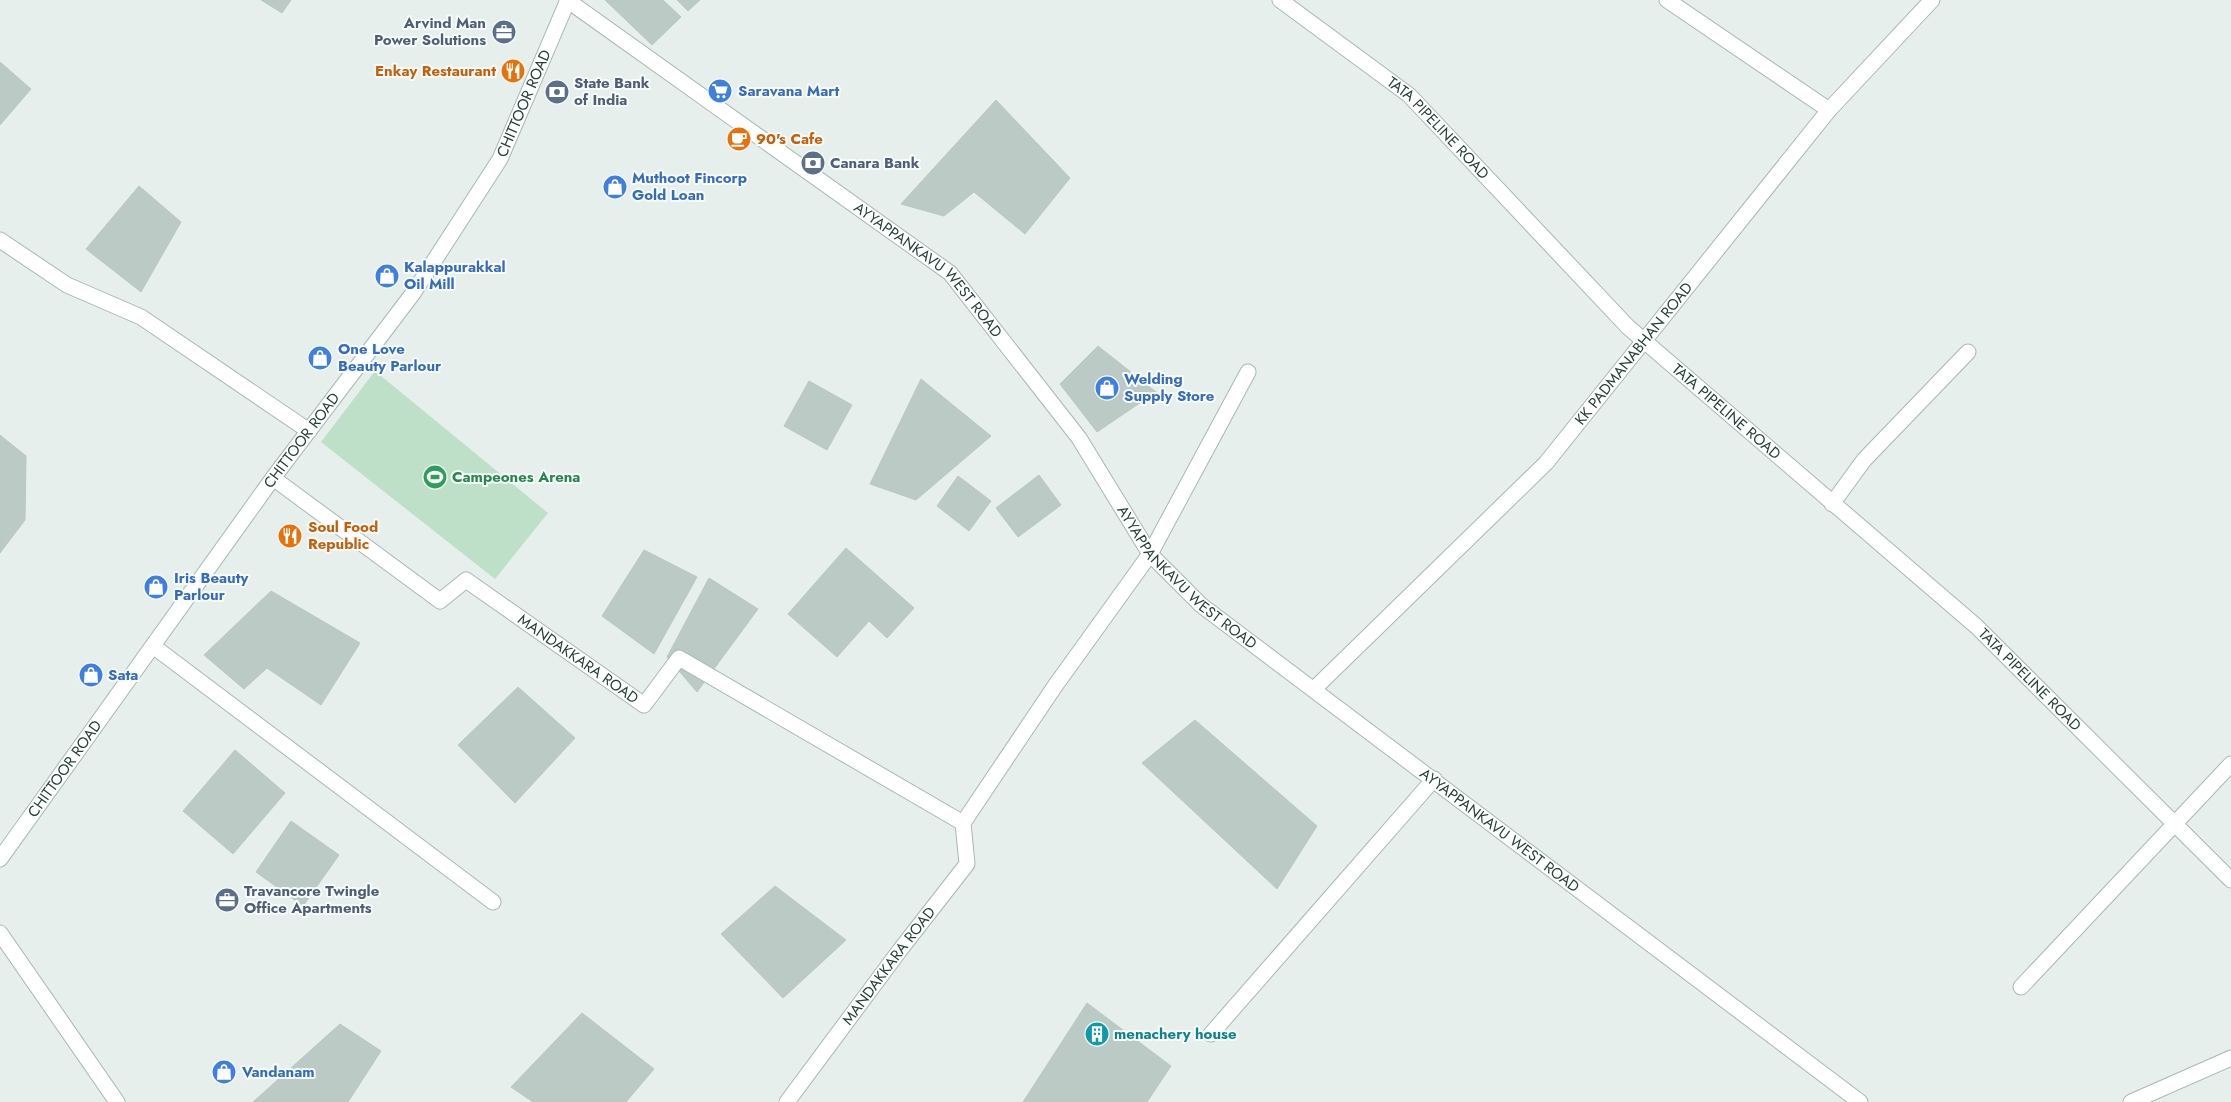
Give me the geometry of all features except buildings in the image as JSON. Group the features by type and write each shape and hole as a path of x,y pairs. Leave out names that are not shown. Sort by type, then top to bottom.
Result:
{"street":[{"name":"CHITTOOR ROAD","path":"0,860 273,478 414,292 500,159 567,0"},
{"name":"AYYAPPANKAVU WEST ROAD","path":"567,0 950,273 1079,438 1150,554 1201,605 1860,1102"},
{"name":"TATA PIPELINE ROAD","path":"1280,0 1409,95 1628,327 1976,626 2231,880"},
{"path":"1668,0 1829,110"},
{"name":"KK PADMANABHAN ROAD","path":"1314,689 1546,463 1829,110 1932,0"},
{"path":"0,240 67,285 141,317 309,431"},
{"path":"1832,504 1864,460 1968,352"},
{"path":"963,823 1055,686 1150,554 1248,372"},
{"name":"MANDAKKARA ROAD","path":"273,478 440,601 466,580 644,705 679,658 963,823 967,864 900,950 787,1102"},
{"path":"153,646 494,902"},
{"path":"2021,987 2231,764"},
{"path":"1211,1034 1434,779"},
{"path":"0,933 117,1102"},
{"path":"2131,1102 2231,1058"}],"green space":[{"name":"Campeones Arena","path":"375,371 548,513 495,579 321,442"}],"place":[{"name":"Arvind Man Power Solutions","path":"504,32"},
{"name":"Enkay Restaurant","path":"513,71"},
{"name":"Saravana Mart","path":"720,91"},
{"name":"State Bank of India","path":"557,92"},
{"name":"90's Cafe","path":"739,139"},
{"name":"Canara Bank","path":"813,163"},
{"name":"Muthoot Fincorp Gold Loan","path":"615,187"},
{"name":"Kalappurakkal Oil Mill","path":"387,276"},
{"name":"One Love Beauty Parlour","path":"320,358"},
{"name":"Welding Supply Store","path":"1107,388"},
{"name":"Campeones Arena","path":"435,477"},
{"name":"Soul Food Republic","path":"290,536"},
{"name":"Iris Beauty Parlour","path":"156,587"},
{"name":"Sata","path":"91,675"},
{"name":"Travancore Twingle Office Apartments","path":"227,900"},
{"name":"menachery house","path":"1097,1034"},
{"name":"Vandanam","path":"224,1072"}]}
